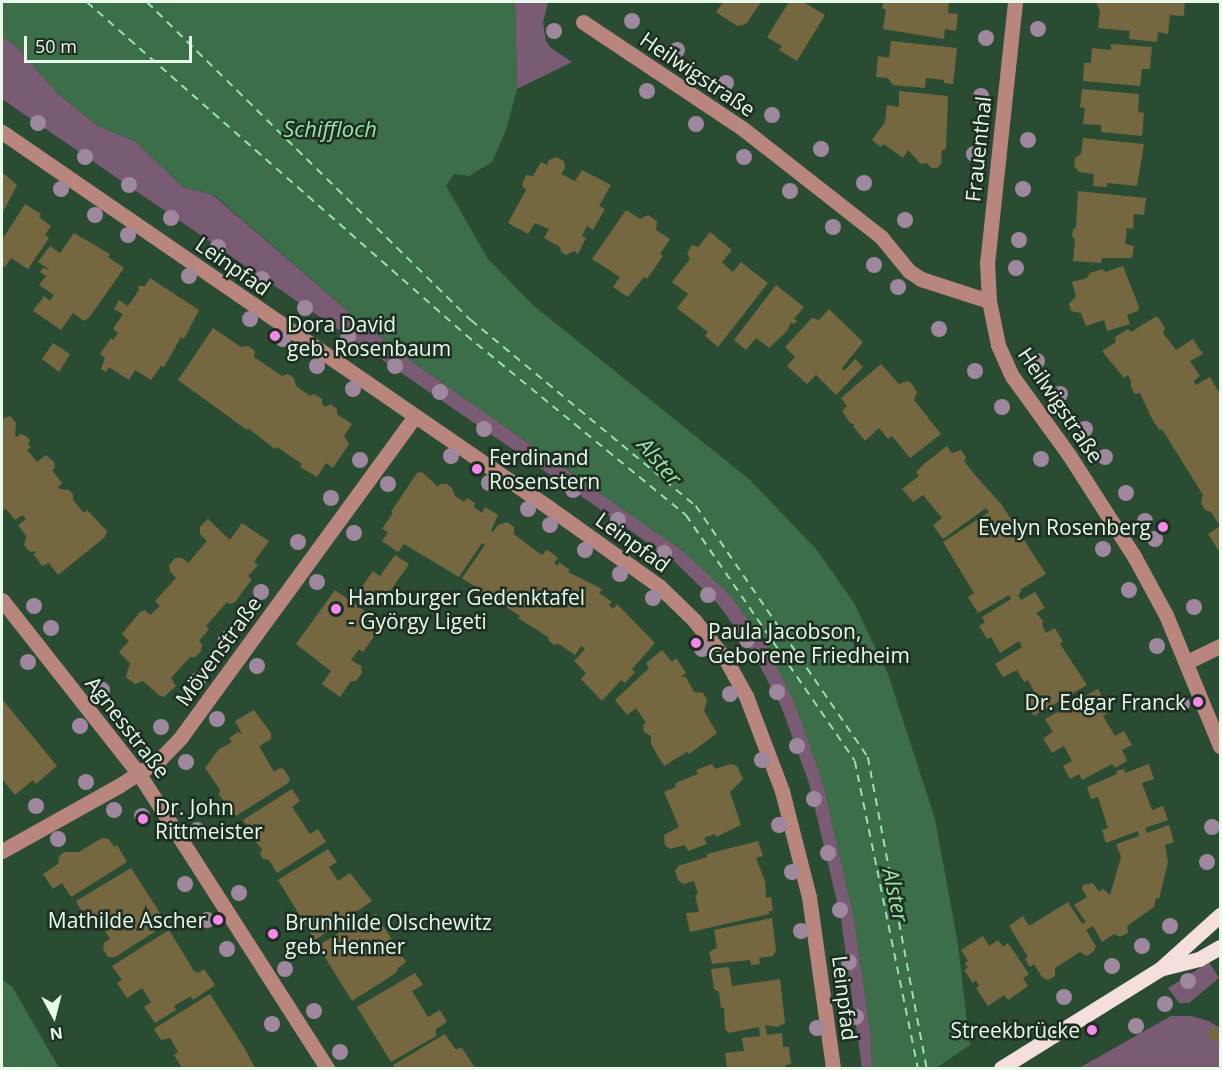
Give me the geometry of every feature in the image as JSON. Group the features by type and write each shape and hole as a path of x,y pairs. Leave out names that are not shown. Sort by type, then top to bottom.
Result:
{"main road":[{"path":"1001,1068 1160,969 1221,915"},
{"path":"1160,969 1199,959 1221,947"}],"street":[{"name":"Frauenthal","path":"988,301 988,247 1015,2"},
{"name":"Heilwigstraße","path":"583,22 742,128 881,237 921,279 988,301 998,345 1012,376 1113,520 1166,615 1221,746"},
{"name":"Leinpfad","path":"2,132 659,586 694,620 726,660 746,696 766,745 800,855 819,958 833,1068"},
{"name":"Mövenstraße","path":"2,851 139,774 160,759 181,737 414,417"},
{"name":"Agnesstraße","path":"2,600 139,774 327,1068"},
{"path":"1187,662 1221,646"}],"shaded area":[{"path":"515,2 548,2 543,23 546,41 551,48 572,62 517,89"},
{"path":"2,36 19,49 57,93 98,126 135,141 183,187 213,195 355,317 417,365 683,551 729,594 765,642 794,701 822,779 854,918 871,1037 872,1068 862,1068 841,919 809,783 781,706 753,653 718,604 675,562 2,99"},
{"path":"1209,962 1219,978 1189,1003 1179,1003 1168,988"},
{"path":"1171,1016 1191,1016 1209,1021 1220,1028 1220,1068 1079,1068"}],"water":[{"path":"2,2 515,2 517,89 506,130 492,162 469,176 454,174 446,186 488,259 534,306 750,480 817,550 854,603 888,674 935,819 958,944 969,1040 976,1068 872,1068 871,1037 854,918 822,779 794,701 765,642 729,594 683,551 417,365 355,317 214,195 183,187 135,141 98,126 57,93 19,49 2,36"},
{"path":"2,979 13,988 59,1068 3,1068"}],"pier":[{"name":"Streekbrücke","path":"973,1043 979,1068 936,1068 970,1045"}],"building":[{"path":"723,2 761,2 746,24 737,26 716,12"},
{"path":"789,2 803,2 825,15 797,61 779,50 782,46 767,37"},
{"path":"883,2 949,2 948,13 958,14 956,31 945,29 944,39 883,29 886,9 882,9"},
{"path":"1096,2 1185,2 1184,16 1170,15 1168,34 1158,32 1157,42 1129,39 1130,31 1098,28 1100,11"},
{"path":"891,41 957,48 953,84 944,83 944,80 926,78 925,88 893,85 888,78 876,77 878,56 889,58"},
{"path":"1111,44 1152,47 1150,69 1142,69 1140,86 1083,81 1084,63 1091,63 1092,48 1111,50"},
{"path":"1082,89 1139,94 1138,112 1144,113 1142,136 1101,132 1101,125 1083,124 1085,108 1080,107"},
{"path":"899,91 948,96 946,149 942,150 941,164 937,168 931,168 927,163 921,164 908,150 903,158 884,144 881,147 872,140 885,122 887,105 899,107"},
{"path":"1083,138 1144,144 1137,186 1107,183 1107,187 1093,186 1094,174 1079,172 1074,166 1075,158 1081,154"},
{"path":"557,157 564,161 565,168 561,174 575,181 582,170 611,185 599,206 605,209 593,230 587,226 582,236 586,238 578,254 574,251 566,255 561,252 560,247 544,238 549,229 535,223 528,234 508,223 526,190 522,185 526,175 533,176 541,162 547,165 549,160"},
{"path":"2,172 17,185 2,214"},
{"path":"1078,191 1146,198 1144,215 1134,214 1133,229 1127,228 1125,244 1134,246 1132,258 1102,258 1101,263 1073,261 1075,240 1072,236 1073,229 1076,228"},
{"path":"25,204 41,214 39,217 51,226 45,235 49,238 28,269 11,258 5,267 2,265 2,240"},
{"path":"626,210 640,219 648,215 657,221 656,230 670,239 660,254 663,256 647,279 644,277 628,297 613,287 620,277 592,259"},
{"path":"710,232 732,250 722,262 728,268 733,272 741,262 768,283 718,347 705,336 708,332 677,308 688,294 672,282 690,259 687,253 692,245 698,247"},
{"path":"74,233 110,254 108,257 124,268 89,318 84,321 73,313 61,330 33,311 44,296 50,301 54,295 39,285 46,276 40,272 43,268 50,270 38,262 50,246 60,253"},
{"path":"1123,266 1139,307 1138,311 1127,315 1130,324 1107,331 1104,320 1086,326 1081,313 1071,311 1069,304 1076,296 1072,282 1087,278 1090,273 1102,269 1106,272"},
{"path":"150,278 199,310 184,339 181,337 164,367 161,366 151,380 135,370 129,380 109,367 106,372 101,369 105,358 100,354 111,338 113,340 118,333 113,329 123,314 114,309 119,300 128,306 139,290 138,286 145,286"},
{"path":"776,285 804,307 794,319 797,321 794,324 791,322 787,331 769,348 756,338 746,350 734,340"},
{"path":"829,309 863,342 842,368 844,371 855,359 863,367 836,395 816,375 807,384 787,366 795,357 785,347 812,318 819,320"},
{"path":"1158,317 1165,328 1163,333 1176,350 1193,339 1203,354 1190,361 1200,376 1194,381 1196,385 1210,377 1220,394 1220,526 1211,512 1205,510 1201,502 1203,495 1162,429 1160,431 1152,419 1140,393 1135,394 1128,375 1124,378 1102,351 1116,342 1115,337 1128,329 1131,332"},
{"path":"213,328 241,347 248,346 255,351 254,357 282,376 288,374 294,378 296,386 310,396 314,394 322,399 322,405 326,407 330,404 337,409 337,414 352,424 344,436 349,444 333,468 326,463 317,477 300,467 302,464 277,447 275,449 178,380"},
{"path":"53,343 70,354 59,372 42,359"},
{"path":"881,364 899,384 908,381 912,384 917,392 914,400 941,434 910,458 892,436 888,439 879,428 865,441 842,411 847,406 841,398"},
{"path":"10,416 16,423 15,435 17,437 21,434 30,440 28,444 31,447 27,450 37,462 46,455 54,462 55,468 52,470 62,483 59,489 69,490 73,494 73,500 84,513 87,510 107,531 105,537 58,575 49,563 42,566 34,555 36,551 30,552 24,545 26,536 18,525 26,519 23,515 15,520 6,509 2,511 2,419"},
{"path":"947,446 952,453 961,450 966,457 964,461 1001,504 1016,527 1021,525 1025,532 1022,537 1046,574 1020,590 1018,595 1021,600 1035,592 1045,608 1036,613 1044,622 1042,623 1046,633 1055,628 1063,642 1060,644 1087,685 1034,716 1025,701 1036,695 1028,680 1024,682 1017,670 1003,677 995,664 1022,647 1019,641 1000,653 991,637 987,639 979,626 985,622 982,617 1011,599 1009,595 978,613 968,597 974,593 943,542 989,512 986,508 943,539 933,525 942,518 923,495 913,502 902,489 919,476 916,472 925,463"},
{"path":"422,472 438,487 440,484 447,484 452,488 455,496 464,502 467,498 475,503 474,507 482,513 485,507 498,515 491,531 493,532 498,525 507,522 514,527 514,534 542,555 546,550 549,551 558,558 554,563 558,566 559,562 570,570 568,572 602,589 599,593 612,602 609,605 613,609 617,604 655,643 632,669 635,672 625,683 621,680 602,701 581,679 586,673 574,661 585,649 581,646 575,655 559,644 554,645 548,637 518,618 520,616 462,578 485,545 482,543 459,577 404,544 398,552 382,541 388,532 382,529 393,513 391,512 417,473"},
{"path":"208,519 230,540 242,523 269,541 254,562 258,565 248,576 252,579 235,602 229,604 227,602 206,626 209,629 199,641 202,644 201,651 195,657 190,657 171,678 176,686 164,697 160,696 143,681 135,684 126,677 130,663 119,652 129,641 122,634 140,612 145,610 150,615 160,606 155,601 176,578 170,571 169,565 175,558 182,558 188,563 207,541 200,534 200,527"},
{"path":"1220,526 1220,548 1218,550 1208,534"},
{"path":"395,555 409,564 382,603 361,588 373,571 380,576"},
{"path":"335,590 383,624 363,652 359,649 351,660 361,666 362,673 356,681 351,681 340,697 322,684 331,671 296,644"},
{"path":"662,650 672,662 676,658 686,673 681,677 686,677 694,692 703,693 707,700 704,711 717,733 689,754 687,752 664,766 651,744 651,736 644,732 643,725 646,723 636,708 627,715 615,700 649,668 646,663"},
{"path":"1098,689 1110,712 1103,716 1115,736 1124,731 1132,745 1122,750 1127,761 1115,768 1112,764 1082,780 1079,774 1070,779 1063,766 1072,761 1064,746 1052,753 1043,738 1053,732 1045,719"},
{"path":"2,699 57,766 36,784 33,780 15,795 2,779"},
{"path":"254,710 271,733 271,739 259,746 274,772 280,768 284,769 290,779 288,783 236,816 219,795 220,790 205,768 219,749 232,742 229,738 238,732 242,734 235,721"},
{"path":"712,764 715,769 731,764 737,766 743,779 730,792 741,825 716,837 715,834 704,838 707,844 688,851 685,845 670,849 665,845 664,835 679,827 664,792 676,787 675,784 680,781 698,774 696,770"},
{"path":"1149,764 1154,779 1142,783 1152,810 1163,806 1168,820 1145,828 1147,833 1169,825 1174,842 1165,845 1168,862 1159,899 1156,898 1154,907 1127,926 1128,933 1120,937 1114,934 1102,942 1093,926 1086,930 1096,946 1094,951 1087,956 1080,952 1055,968 1055,976 1048,980 1042,977 1034,964 1030,967 1025,959 1028,957 1009,926 1023,916 1029,926 1068,902 1082,924 1086,922 1074,905 1087,897 1082,889 1083,885 1093,883 1099,892 1103,889 1110,895 1121,857 1116,844 1139,836 1138,831 1106,843 1102,830 1108,828 1098,797 1091,799 1087,787 1117,774 1116,771 1124,769 1125,773"},
{"path":"292,789 300,801 292,807 310,834 318,829 326,842 277,873 269,860 263,859 260,854 262,849 250,836 251,832 243,820"},
{"path":"102,838 109,839 114,847 117,845 127,862 71,897 62,883 53,889 43,874 58,864 59,856 64,852 79,852"},
{"path":"758,841 763,856 756,858 765,881 766,898 771,897 773,911 769,911 769,914 690,932 686,913 699,912 695,895 698,894 694,881 683,884 678,880 675,871 678,866 707,857 707,854"},
{"path":"328,849 337,862 329,867 338,881 350,873 372,901 315,940 278,880"},
{"path":"131,868 167,924 115,957 108,957 103,949 104,943 110,939 93,913 84,916 76,901"},
{"path":"376,914 392,940 383,946 390,956 399,951 406,962 398,968 396,973 352,1001 318,946 362,918 369,919"},
{"path":"772,918 776,951 773,956 759,958 760,964 751,965 750,960 712,964 709,952 717,948 714,930"},
{"path":"169,930 194,971 198,973 204,969 215,985 193,1000 191,996 174,1006 176,1010 155,1023 144,1007 151,1002 142,988 127,998 117,983 122,980 112,966"},
{"path":"983,936 989,946 998,940 1003,947 1008,943 1029,974 1023,978 1028,986 1008,1000 1004,995 988,1006 976,988 979,986 976,980 973,983 964,970 968,968 965,963 968,961 961,950"},
{"path":"729,967 732,986 780,979 785,1023 777,1027 765,1025 767,1035 782,1033 783,1047 789,1047 791,1064 785,1065 786,1068 727,1068 725,1053 744,1051 742,1038 760,1036 759,1027 729,1033 725,1029 724,1008 721,1008 719,992 714,989 711,969"},
{"path":"415,973 423,985 412,991 428,1017 440,1010 447,1022 436,1029 436,1036 391,1062 357,1007"},
{"path":"210,994 255,1068 182,1068 174,1055 178,1052 170,1038 161,1040 155,1031 155,1028"},
{"path":"1215,1027 1220,1029 1222,1034 1220,1039 1215,1041 1210,1039 1208,1034 1210,1029"},
{"path":"445,1034 455,1049 462,1048 475,1068 395,1068 393,1065"}],"ferry route":[{"path":"87,2 466,335 686,515 855,761 918,1068"},
{"path":"147,2 471,320 696,506 868,757 927,1068"}],"place":[{"name":"Dora David geb. Rosenbaum","path":"275,336"},
{"name":"Ferdinand Rosenstern","path":"477,469"},
{"name":"Evelyn Rosenberg","path":"1163,527"},
{"name":"Hamburger Gedenktafel - György Ligeti","path":"336,609"},
{"name":"Paula Jacobson, Geborene Friedheim","path":"696,643"},
{"name":"Dr. Edgar Franck","path":"1198,702"},
{"name":"Dr. John Rittmeister","path":"143,819"},
{"name":"Mathilde Ascher","path":"218,920"},
{"name":"Brunhilde Olschewitz geb. Henner","path":"273,934"},
{"name":"Streekbrücke","path":"1092,1030"}],"water label":[{"name":"Schiffloch","path":"330,129"},
{"name":"Alster","path":"660,461"},
{"name":"Alster","path":"896,895"}]}
